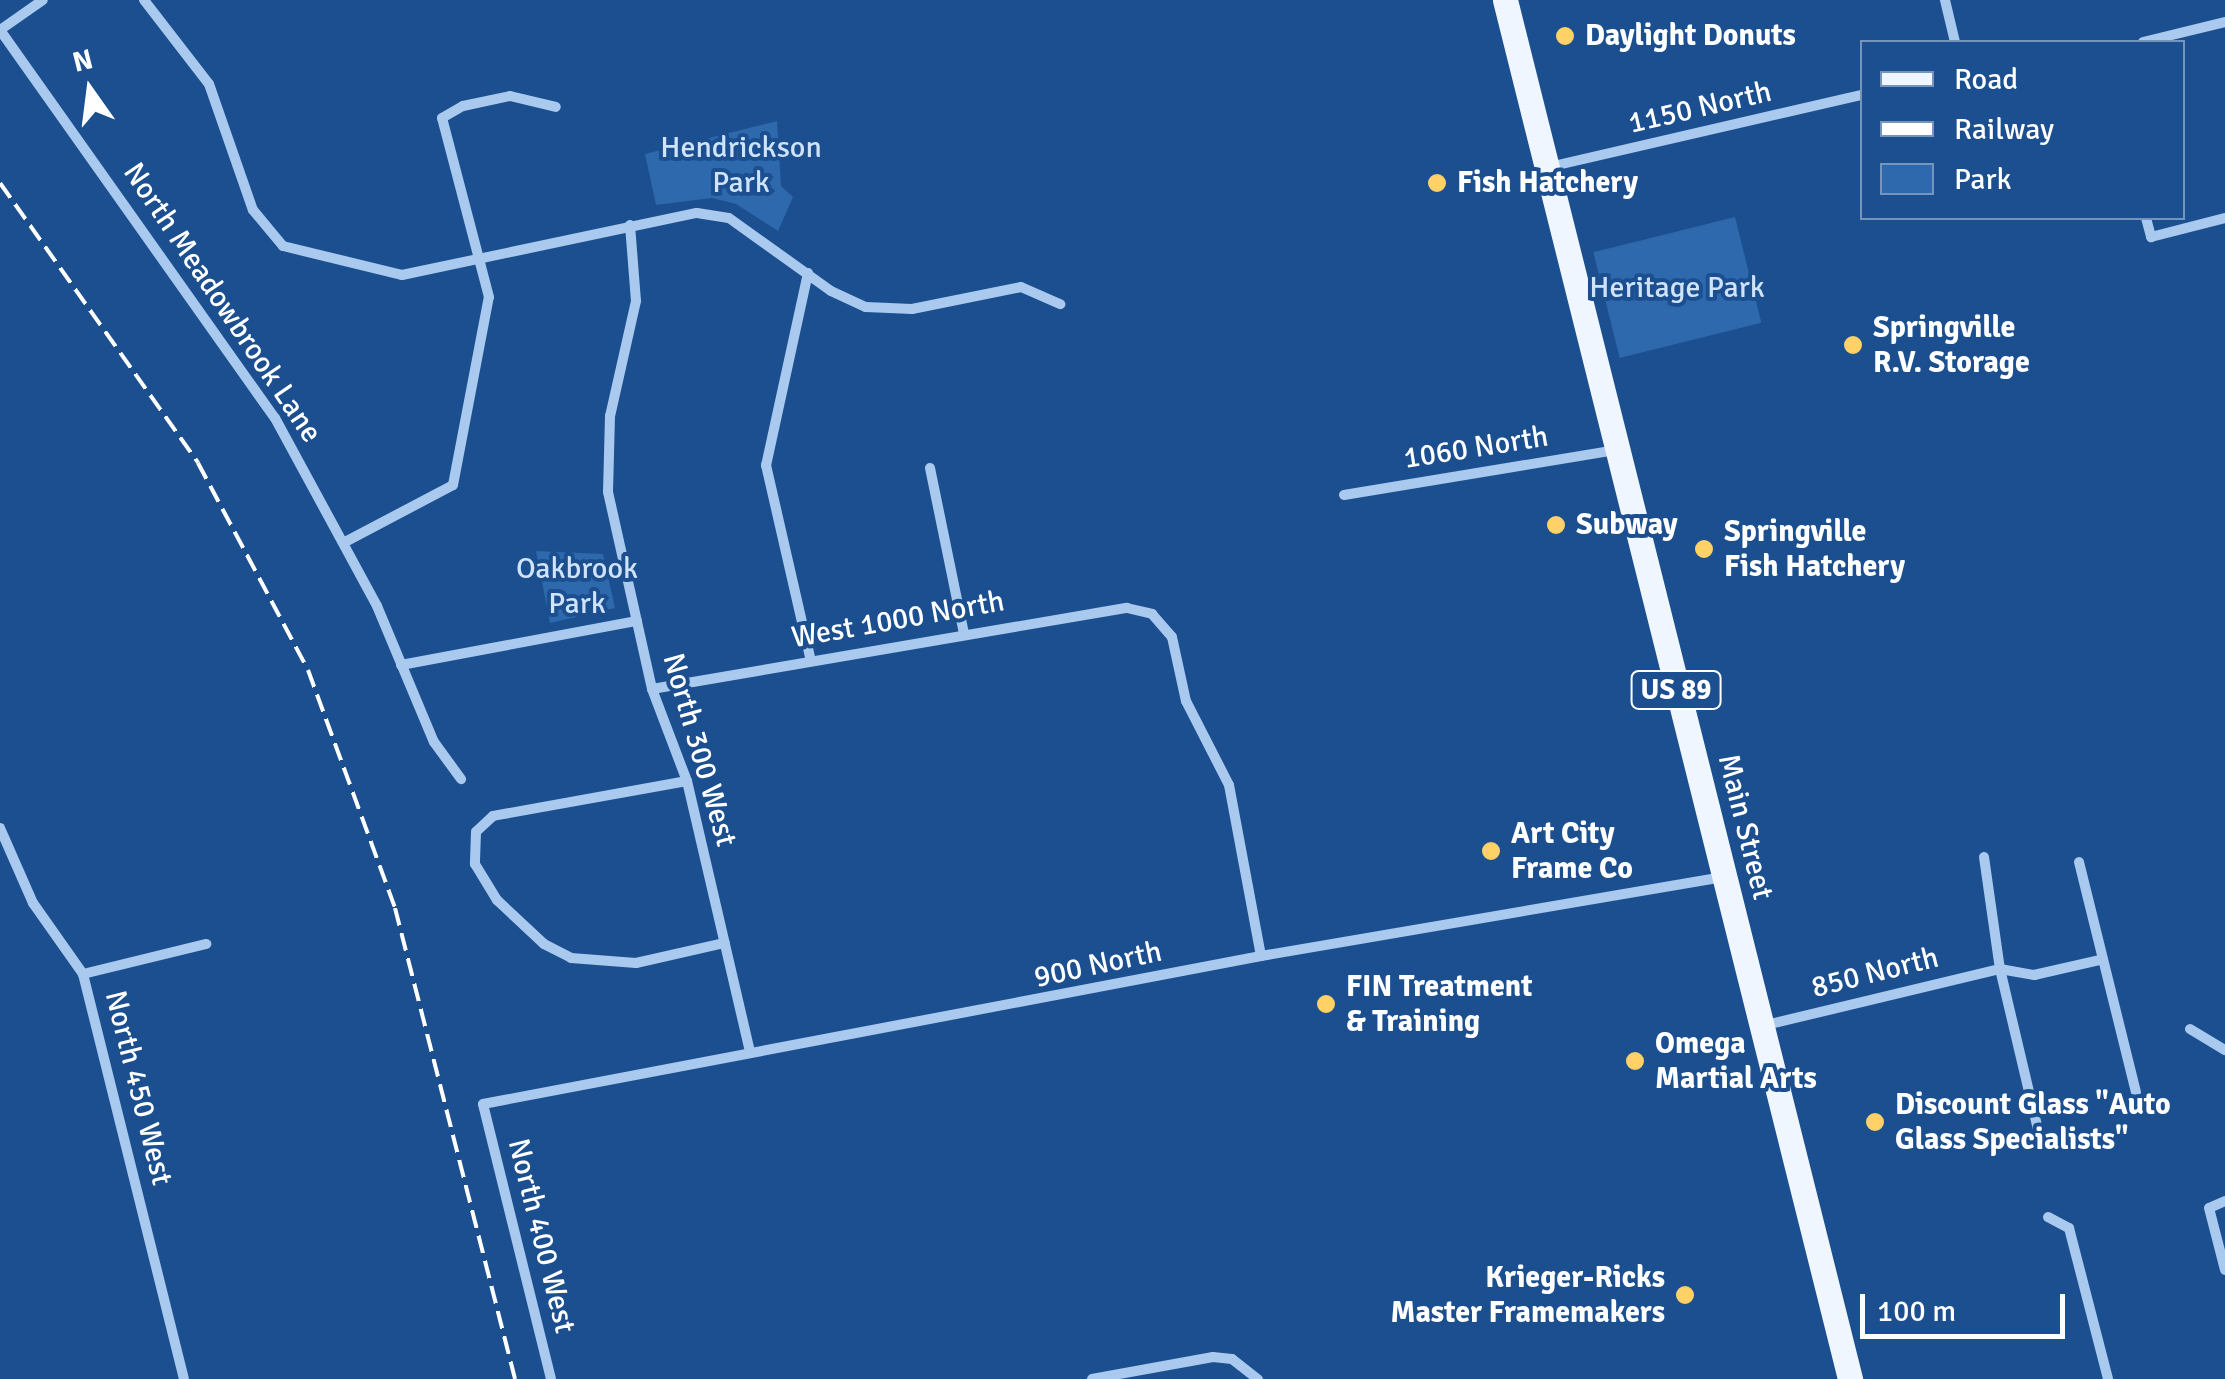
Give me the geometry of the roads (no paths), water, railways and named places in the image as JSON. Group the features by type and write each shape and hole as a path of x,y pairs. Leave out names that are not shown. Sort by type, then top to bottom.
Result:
{"main road":[{"name":"Main Street","path":"1505,0 1850,1379"}],"street":[{"path":"0,30 44,0"},
{"path":"144,0 209,84 253,210 273,240 377,274 420,272 483,255 697,213 730,218 808,273 866,306 912,309 1021,287 1060,304"},
{"path":"1944,0 1954,40"},
{"path":"2151,40 2225,22"},
{"name":"North Meadowbrook Lane","path":"0,30 260,393 346,542 434,742 461,779"},
{"name":"1150 North","path":"1548,168 1860,95"},
{"path":"346,542 453,485 489,297 483,255 442,118 462,106 510,96 556,107"},
{"path":"2146,220 2151,238 2225,218"},
{"name":"North 300 West","path":"630,226 636,301 606,459 615,539 652,689 687,781 750,1052"},
{"path":"808,273 766,466 812,660"},
{"name":"1060 North","path":"1344,495 1616,450"},
{"path":"930,468 964,634"},
{"name":"West 1000 North","path":"652,689 1127,608 1152,614 1172,637 1186,701 1228,785 1262,956"},
{"path":"400,665 638,621"},
{"path":"687,781 493,816 478,826 473,853 483,882 544,944 571,958 613,965 725,944"},
{"name":"North 450 West","path":"0,828 34,903 84,974 184,1379"},
{"path":"1984,857 2000,969 2041,1143"},
{"path":"2079,862 2100,960 2136,1092"},
{"name":"900 North","path":"483,1104 750,1052 1044,1002 1262,956 1723,876"},
{"path":"84,974 206,944"},
{"name":"850 North","path":"1762,1026 2000,969 2034,975 2100,960"},
{"path":"2190,1029 2225,1050"},
{"name":"North 400 West","path":"483,1104 551,1379"},
{"path":"2225,1202 2209,1208 2225,1270"},
{"path":"2048,1217 2068,1228 2108,1379"},
{"path":"1092,1379 1193,1358 1232,1359 1258,1379"}],"railway":[{"path":"0,183 198,463 308,670 395,908 515,1379"}],"place":[{"name":"Daylight Donuts","path":"1565,36"},
{"name":"Fish Hatchery","path":"1437,183"},
{"name":"Springville R.V. Storage","path":"1853,345"},
{"name":"Subway","path":"1556,525"},
{"name":"Springville Fish Hatchery","path":"1704,549"},
{"name":"Art City Frame Co","path":"1491,851"},
{"name":"FIN Treatment & Training","path":"1326,1004"},
{"name":"Omega Martial Arts","path":"1635,1061"},
{"name":"Discount Glass \"Auto Glass Specialists\"","path":"1875,1122"},
{"name":"Krieger-Ricks Master Framemakers","path":"1685,1295"}],"park label":[{"name":"Hendrickson Park","path":"741,165"},
{"name":"Heritage Park","path":"1677,288"},
{"name":"Oakbrook Park","path":"577,586"}]}
